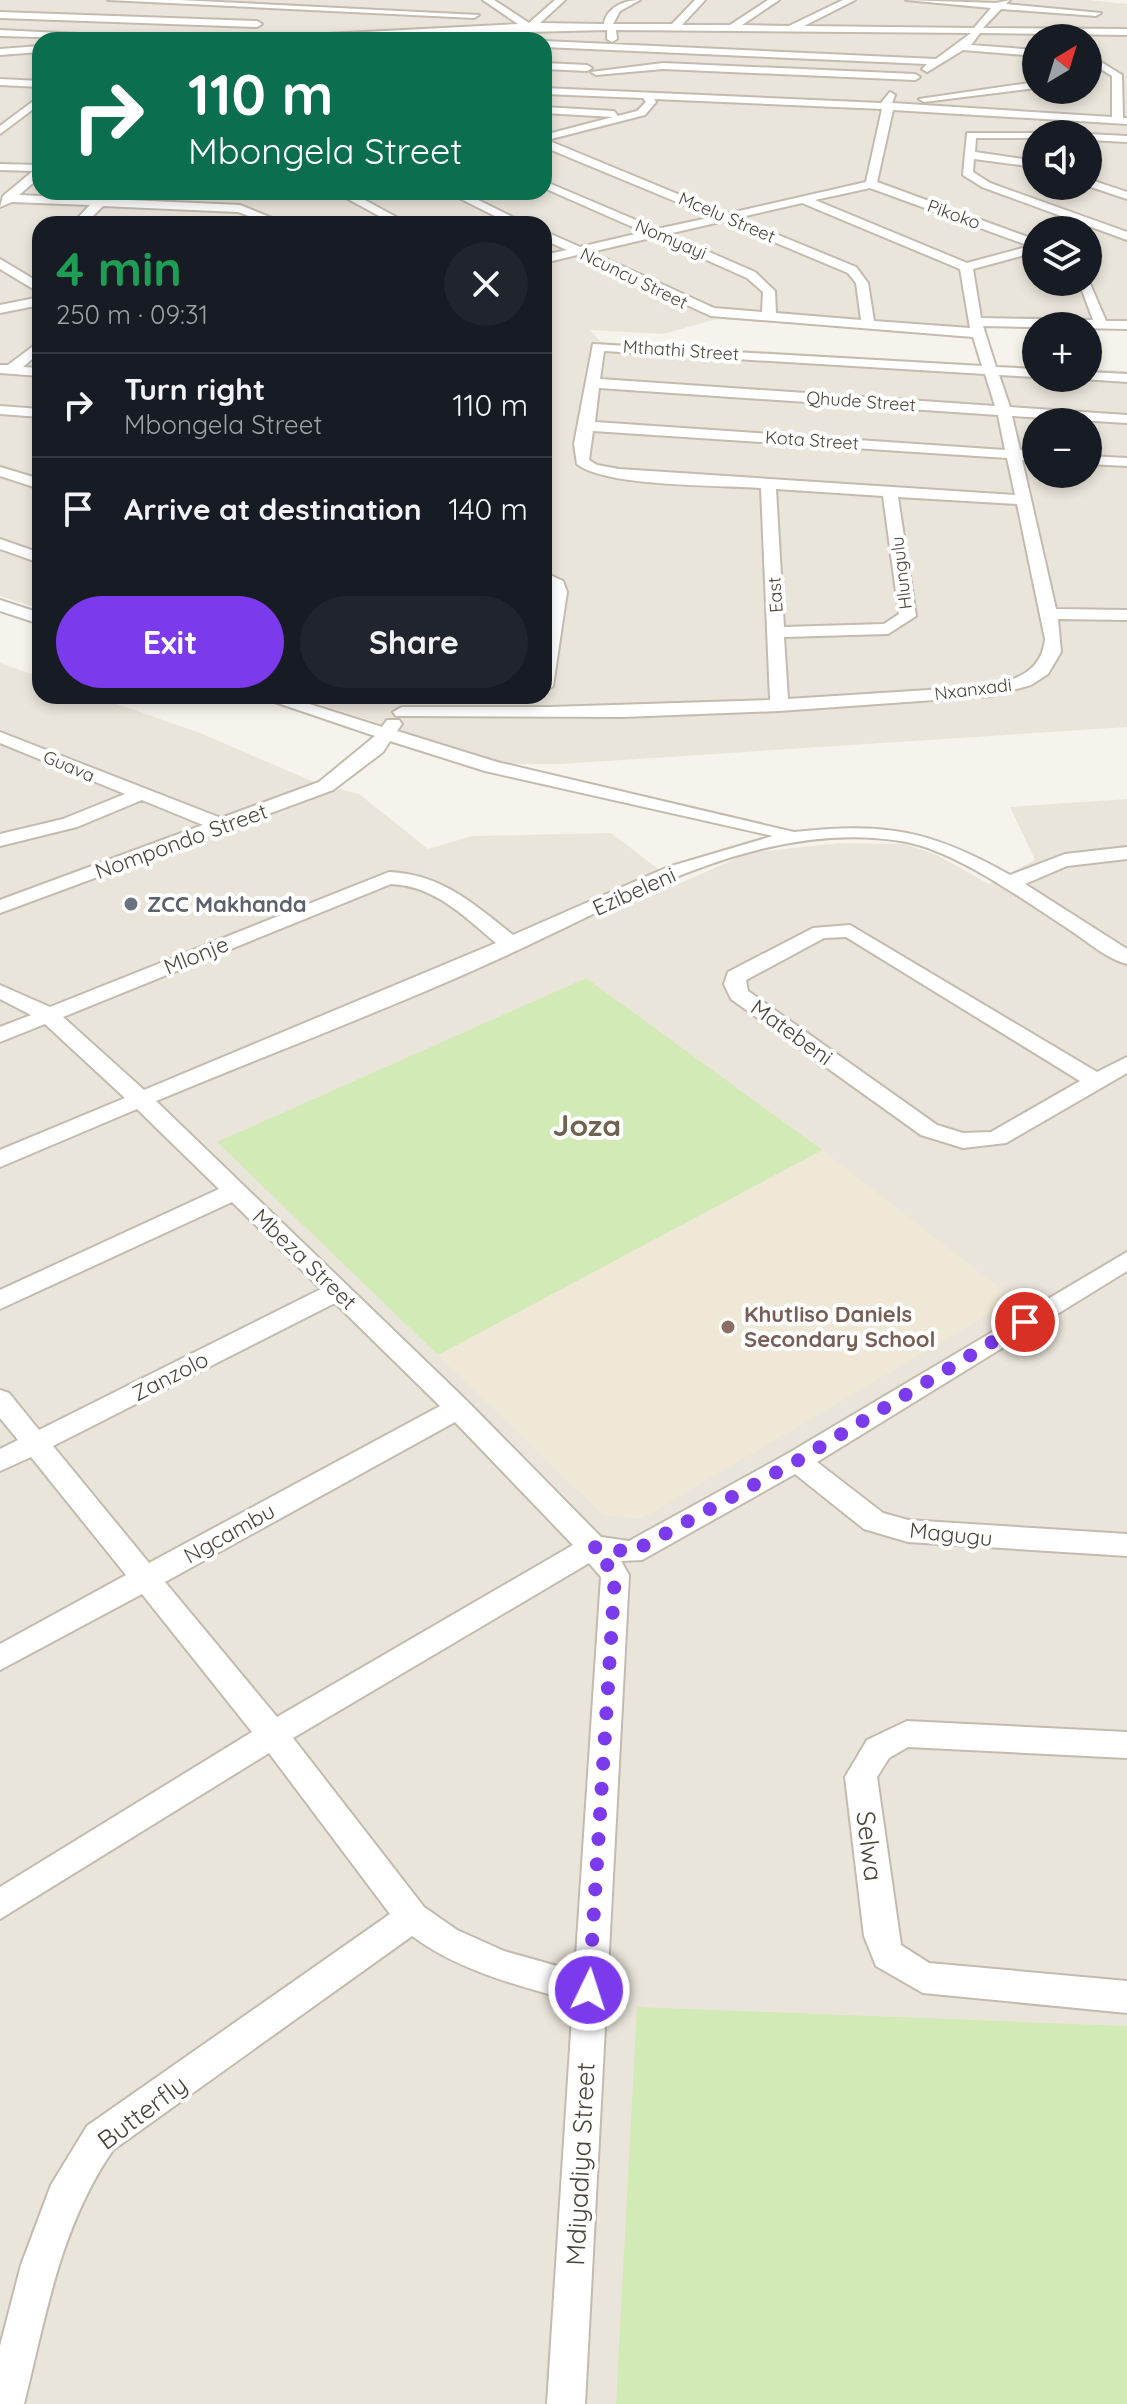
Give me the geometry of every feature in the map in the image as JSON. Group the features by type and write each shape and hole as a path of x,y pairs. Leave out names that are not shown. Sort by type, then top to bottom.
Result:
{"street":[{"path":"113,0 456,14 506,7"},
{"path":"270,32 303,0"},
{"path":"488,0 506,7 535,32"},
{"path":"544,0 560,1"},
{"path":"610,45 611,27 607,21 635,0"},
{"path":"674,28 700,0"},
{"path":"703,50 774,0"},
{"path":"769,72 773,42 785,32 850,0"},
{"path":"1074,0 1124,34"},
{"path":"530,27 560,1"},
{"path":"785,32 907,12 1003,3 1096,13"},
{"path":"552,257 871,184 887,105 893,93 965,44 1003,3"},
{"path":"47,32 81,6"},
{"path":"907,12 977,31 1124,34"},
{"path":"0,15 279,22 372,32"},
{"path":"486,32 530,27 731,29 965,44 1022,51"},
{"path":"0,33 32,34"},
{"path":"552,42 939,62"},
{"path":"552,47 634,95"},
{"path":"0,52 32,50"},
{"path":"0,64 13,65"},
{"path":"1102,64 1122,74"},
{"path":"552,67 592,70 663,66 915,77"},
{"path":"1102,76 1122,74"},
{"path":"552,91 887,105 1122,121 1122,74"},
{"path":"0,82 32,84"},
{"path":"887,105 1022,87"},
{"path":"552,138 641,113 651,102 647,96"},
{"path":"0,131 32,105"},
{"path":"552,110 625,115"},
{"path":"1022,135 971,135 966,170 974,180 1127,236"},
{"path":"1102,138 1127,139"},
{"name":"Mcelu Street","path":"552,143 856,273 862,283 867,320"},
{"path":"969,155 1022,162"},
{"path":"0,167 32,169"},
{"path":"4,202 32,176"},
{"name":"Pikoko","path":"871,184 1022,241"},
{"path":"1102,187 1127,196"},
{"name":"Nomyayi","path":"552,188 765,284 771,299 769,317"},
{"path":"802,199 966,267 1022,250"},
{"path":"356,200 384,216"},
{"path":"470,200 504,216"},
{"path":"4,202 100,202 249,211 261,216"},
{"path":"86,216 100,202"},
{"path":"177,216 185,207"},
{"path":"1102,230 1127,224"},
{"name":"Ncuncu Street","path":"552,239 687,304 726,315 977,328 1022,327"},
{"path":"0,263 32,284"},
{"name":"Nxanxadi","path":"403,704 539,716 779,706 991,691 1017,685 1045,669 1054,654 1048,614 1011,455 1004,411 977,328 966,267"},
{"path":"0,309 32,303"},
{"name":"Ncuncu Street","path":"1102,325 1127,325"},
{"name":"Mthathi Street","path":"1021,500 619,474 592,469 582,461 581,444 594,383 596,350 609,345 1022,372"},
{"path":"6,370 32,351"},
{"path":"6,370 32,372"},
{"path":"1102,377 1127,378"},
{"name":"Qhude Street","path":"594,383 1127,419"},
{"path":"0,410 32,412"},
{"name":"Kota Street","path":"587,426 1022,455"},
{"path":"1102,461 1127,462"},
{"path":"0,471 32,481"},
{"name":"East","path":"768,484 779,706"},
{"name":"Hlungulu","path":"777,632 888,629 908,616 890,492"},
{"path":"0,544 32,555"},
{"path":"552,581 557,584 559,592 552,636"},
{"path":"0,605 32,616"},
{"path":"1048,614 1127,615"},
{"path":"291,704 492,767 727,822 801,836"},
{"name":"Nompondo Street","path":"0,907 326,786 358,764 386,735 403,704"},
{"path":"539,716 541,704"},
{"name":"Guava","path":"0,737 223,826"},
{"name":"Guava","path":"0,840 70,823 139,795"},
{"name":"Ezibeleni","path":"0,1159 512,945 708,858 767,840 852,832 906,835 933,844 1009,885 1127,958"},
{"path":"1009,885 1029,870 1055,861 1127,853"},
{"name":"Mlonje","path":"0,1035 389,878 424,881 442,890 512,945"},
{"name":"Matebeni","path":"1096,1081 850,931 820,932 736,977 739,994 929,1130 953,1140 978,1143 998,1138 1127,1064"},
{"name":"Mbeza Street","path":"0,991 48,1015 140,1099 458,1408 593,1547"},
{"path":"0,1300 236,1191"},
{"path":"0,1904 273,1735 593,1547 632,1552 797,1461 1127,1260"},
{"name":"Zanzolo","path":"0,1461 339,1291"},
{"path":"0,1400 273,1735 412,1917 445,1941 500,1965 589,1990"},
{"name":"Ngcambu","path":"0,1658 458,1408"},
{"name":"Magugu","path":"797,1461 874,1521 908,1531 1126,1552"},
{"name":"Mdiyadiya Street","path":"566,2404 615,1575 593,1547"},
{"name":"Selwa","path":"1127,1745 907,1734 883,1743 867,1758 861,1777 881,1936 888,1955 923,1978 959,1984 1127,1997"},
{"name":"Butterfly","path":"5,2404 55,2213 77,2167 100,2138 412,1917"}],"shaded area":[{"path":"0,0 1089,0 1127,4 1127,329 1102,328 1102,312 1022,312 1022,327 986,326 988,335 717,319 663,334 590,330 601,342 1022,366 1022,392 1102,392 1102,370 1127,371 1127,727 561,764 504,764 320,704 552,704 552,216 32,216 32,606 0,596"},
{"path":"0,663 32,674 32,704 117,704 200,733 314,782 359,794 428,849 472,836 611,833 678,884 749,853 839,843 905,844 937,855 989,884 1035,860 1010,807 1127,799 1127,2404 0,2404"},
{"name":"Khutliso Daniels Secondary School","path":"822,1150 1014,1299 641,1519 603,1515 438,1355"}],"green space":[{"path":"586,978 822,1150 438,1355 217,1142"},
{"path":"637,2007 1127,2026 1127,2404 616,2404"}],"place":[{"name":"ZCC Makhanda","path":"131,904"},
{"name":"Khutliso Daniels Secondary School","path":"728,1327"}],"district":[{"name":"Joza","path":"587,1125"}],"route":[{"path":"589,1990 615,1575 593,1547 632,1552 797,1461 1025,1322"}]}
